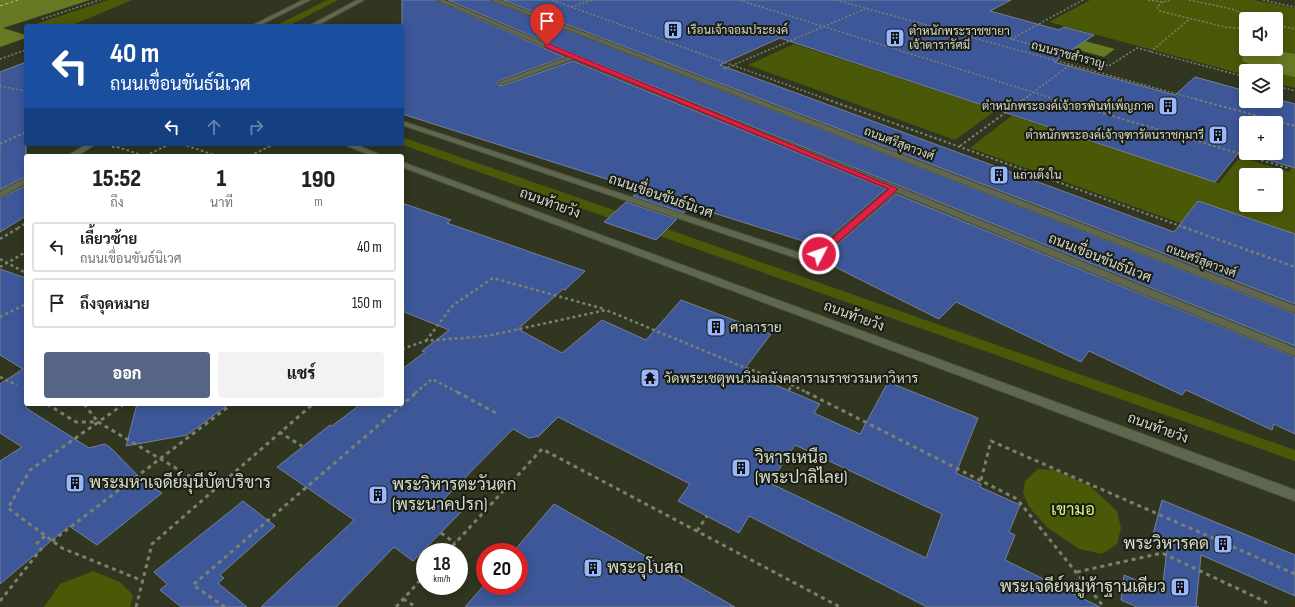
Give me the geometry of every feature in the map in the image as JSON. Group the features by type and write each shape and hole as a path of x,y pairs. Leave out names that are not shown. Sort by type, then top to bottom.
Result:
{"street":[{"path":"258,24 307,0"},
{"path":"316,24 361,0"},
{"name":"ถนนเขื่อนขันธ์นิเวศ","path":"440,0 573,57 1295,352"},
{"name":"ถนนศรีสุดาวงศ์","path":"494,0 1295,310"},
{"path":"501,83 573,57"},
{"name":"ถนนเขื่อนขันธ์นิเวศ","path":"404,124 799,256 819,254 894,189"},
{"path":"74,154 88,146"},
{"path":"352,146 374,154"},
{"name":"ถนนท้ายวัง","path":"404,165 1295,496"},
{"path":"0,195 24,182"}],"path":[{"path":"42,19 100,0"},
{"path":"552,0 1295,267"},
{"path":"571,7 592,0"},
{"path":"739,0 1033,92 1288,168"},
{"name":"ถนนราชสำราญ","path":"836,0 1295,126"},
{"path":"1083,0 1011,39 1109,66 1137,48 1239,76"},
{"path":"1148,0 1163,2 1170,0"},
{"path":"1189,0 1242,12"},
{"path":"1263,0 1295,6"},
{"path":"1163,2 1157,7 1160,11 1225,27 1239,28"},
{"path":"699,80 865,8"},
{"path":"1150,52 1190,18"},
{"path":"1283,26 1295,29"},
{"path":"0,59 24,51"},
{"path":"960,147 1070,65"},
{"path":"0,86 24,92"},
{"path":"1283,88 1295,91"},
{"path":"0,144 24,133"},
{"path":"112,146 138,154"},
{"path":"149,154 166,146"},
{"path":"188,146 211,154"},
{"path":"254,154 270,146"},
{"path":"0,239 24,224"},
{"path":"0,267 24,253"},
{"path":"0,259 24,272"},
{"path":"425,341 453,305 493,278 606,310 736,364 792,385 1017,499 1104,607"},
{"path":"0,317 24,305"},
{"path":"404,348 425,341 487,336 606,310"},
{"path":"0,377 16,385"},
{"path":"404,403 432,379 496,412"},
{"path":"789,390 792,385"},
{"path":"50,406 76,422 98,422"},
{"path":"86,406 98,422 213,490"},
{"path":"121,406 30,470 8,508 62,548 143,581"},
{"path":"52,541 229,406"},
{"path":"136,607 152,544 311,406"},
{"path":"225,607 193,585 401,406"},
{"path":"279,432 302,446"},
{"path":"981,480 991,441 1295,574"},
{"path":"441,533 455,543 542,449 840,607"},
{"path":"697,531 707,516"},
{"path":"36,544 45,536"},
{"path":"0,601 42,548"},
{"path":"1077,572 1162,553 1266,602 1264,607"},
{"path":"396,607 416,585"},
{"path":"403,599 416,607"}],"green space":[{"path":"108,0 132,0 75,24 36,24"},
{"path":"327,0 338,0 292,24 279,24"},
{"path":"1090,0 1254,0 1295,8 1295,88 1283,85 1283,64 1239,64 1239,73 1049,22"},
{"path":"794,44 996,110 955,140 748,65"},
{"path":"1013,116 1219,183 1239,158 1239,160 1250,160 1276,168 1239,168 1239,212 1283,212 1283,170 1289,172 1295,163 1295,264 970,148"},
{"path":"404,138 617,211 609,218 404,145"},
{"path":"667,229 1295,450 1295,461 660,236"},
{"name":"เขามอ","path":"1038,469 1055,470 1090,486 1117,511 1121,528 1117,544 1102,554 1079,549 1048,528 1029,507 1023,493 1025,481"},
{"path":"93,571 120,582 133,595 130,607 44,607 60,584"}],"shaded area":[{"path":"0,0 90,0 3,28 24,34 24,39 0,47"},
{"path":"1055,33 1115,49 1104,57 1043,40"},
{"path":"1283,52 1295,54 1295,77 1283,74 1283,64 1248,64 1243,61 1242,56 1283,56"}],"building":[{"path":"402,0 436,0 564,57 498,81 499,86 573,61 886,189 819,246 691,206 684,213 633,196 641,190 404,115 404,24 402,24"},
{"path":"448,0 490,0 1295,314 1295,346 576,55"},
{"path":"503,0 1011,0 990,11 1059,30 1064,27 1094,35 1054,62 1175,95 1195,77 1239,89 1239,108 1283,108 1283,101 1295,104 1295,168 1269,160 1283,160 1283,116 1239,116 1239,152 1215,182 780,38 720,65 1174,232 1198,201 1295,234 1295,304"},
{"path":"24,63 24,146 26,146 26,154 24,154 24,178 0,190 0,72"},
{"path":"24,187 24,217 0,232 0,198"},
{"path":"896,194 1295,357 1295,434 1274,424 1272,430 1186,390 1182,395 1089,351 1081,362 956,302 939,319 823,261 836,251 831,250"},
{"path":"626,202 677,219 656,240 604,222"},
{"path":"404,204 451,220 447,223 585,271 565,290 563,289 518,329 562,353 602,320 646,340 681,300 771,334 743,371 820,404 814,413 860,434 888,382 978,418 956,473 981,484 980,487 1020,505 1009,532 1015,535 1005,560 1100,607 927,607 749,516 739,533 678,501 690,484 558,417 539,436 529,438 513,429 444,499 464,509 431,543 416,543 416,558 413,561 394,547 336,607 261,607 354,520 277,467 330,425 332,426 358,406 404,406 404,368 425,352 422,351 449,330 404,312","holes":["795,445 942,514 926,558 770,483"]},
{"path":"0,269 24,277 24,406 89,448 105,444 111,448 145,483 162,493 97,545 69,526 0,584 0,461 22,447 0,433 0,384 23,369 0,355"},
{"path":"136,406 226,406 187,435 126,446"},
{"name":"พระวิหารคด","path":"1162,500 1295,555 1295,596 1201,555 1196,606 1199,607 1137,607 1121,600 1124,575 1162,591 1168,541 1153,534"},
{"path":"243,501 275,526 220,575 224,578 218,583 247,607 181,607 160,590 167,584 154,572"},
{"name":"พระอุโบสถ","path":"554,504 735,607 465,607 476,594 528,595 528,543 521,543"}],"ferry route":[{"path":"0,6 18,0"}],"place":[{"name":"เรือนเจ้าจอมประยงค์","path":"673,30"},
{"name":"ตำหนักพระราชชายา เจ้าดารารัศมี","path":"895,38"},
{"name":"ตำหนักพระองค์เจ้าอรพินทุ์เพ็ญภาค","path":"1168,106"},
{"name":"ตำหนักพระองค์เจ้าจุฑารัตนราชกุมารี","path":"1218,135"},
{"name":"แถวเต๊งใน","path":"999,175"},
{"name":"ศาลาราย","path":"716,327"},
{"name":"วัดพระเชตุพนวิมลมังคลารามราชวรมหาวิหาร","path":"650,378"},
{"name":"วิหารเหนือ (พระปาลิไลย)","path":"741,468"},
{"name":"พระมหาเจดีย์มุนีบัตบริขาร","path":"75,483"},
{"name":"พระวิหารตะวันตก (พระนาคปรก)","path":"378,495"},
{"name":"พระวิหารคด","path":"1223,544"},
{"name":"พระอุโบสถ","path":"593,568"},
{"name":"พระเจดีย์หมู่ห้าฐานเดียว","path":"1180,587"}],"route":[{"path":"547,45 894,189 819,254"}]}
